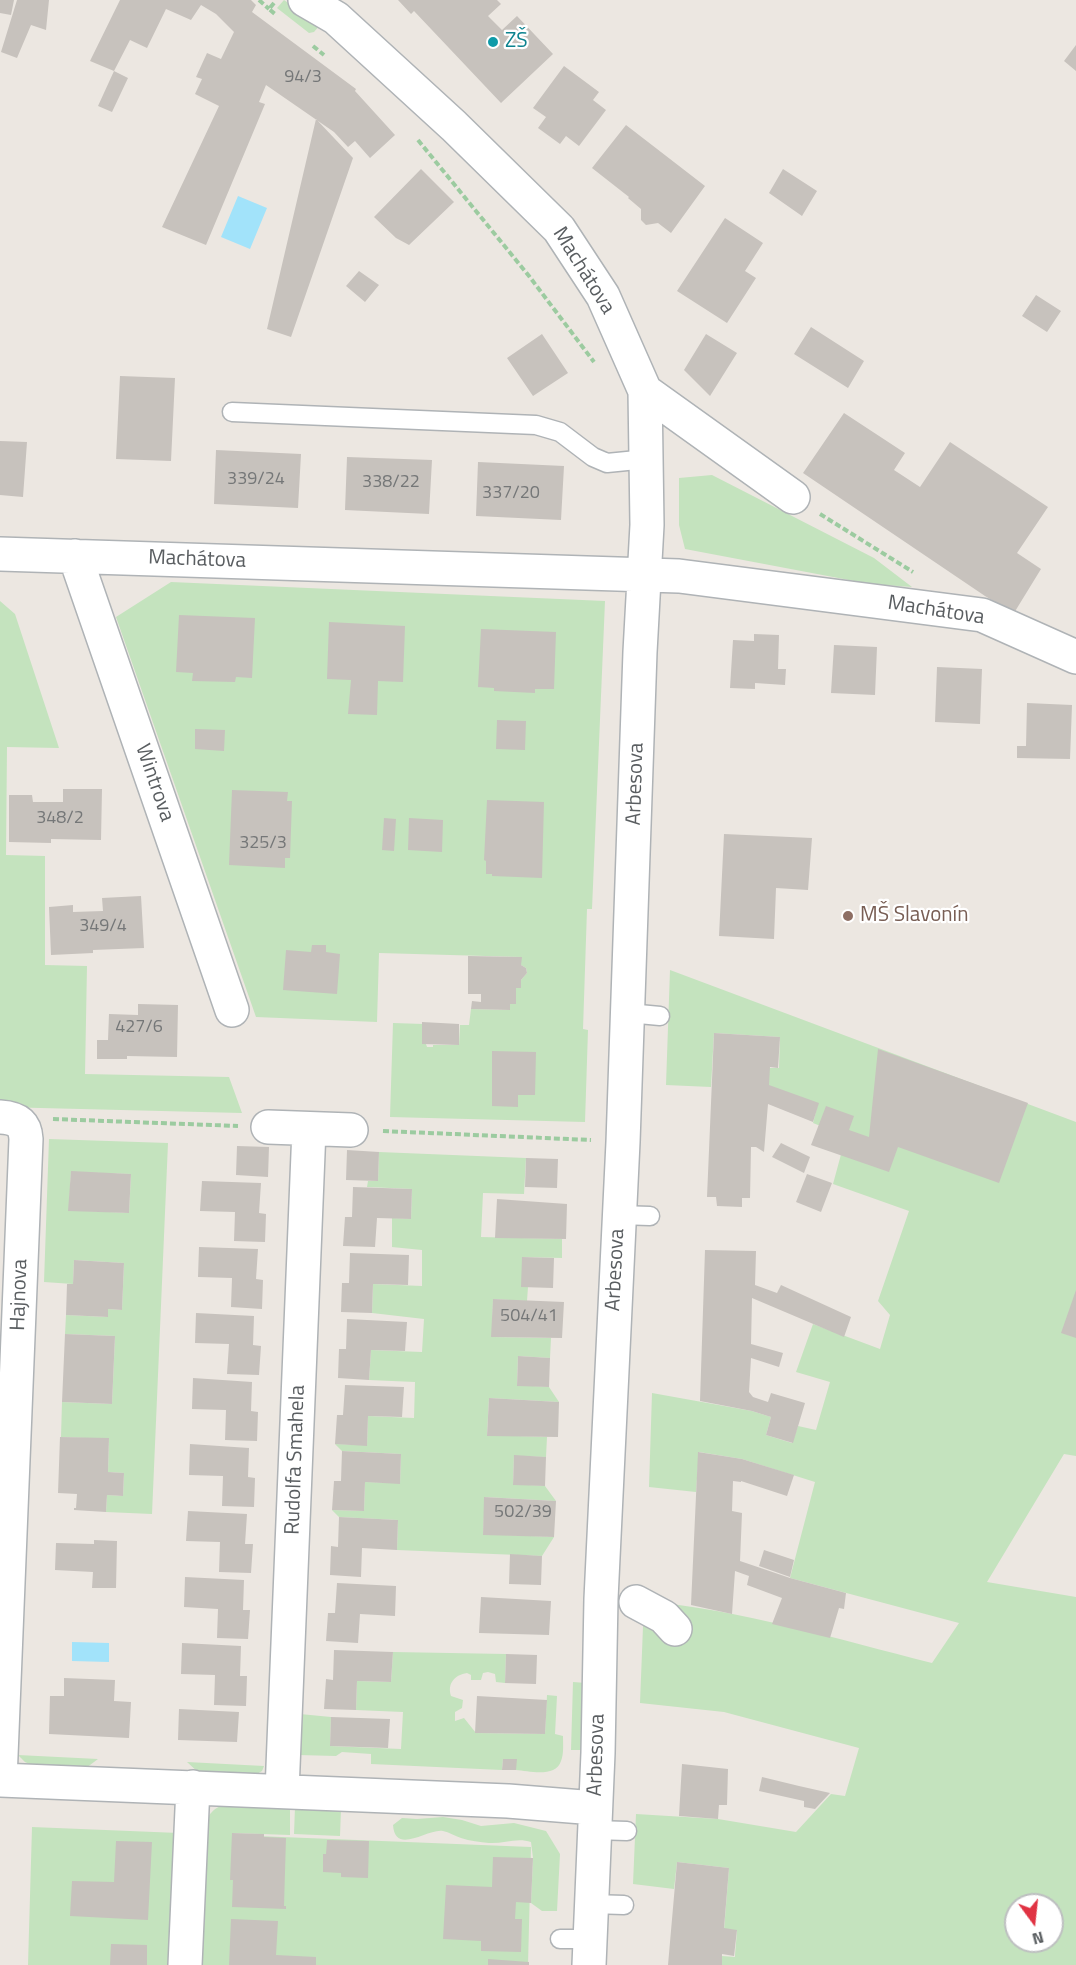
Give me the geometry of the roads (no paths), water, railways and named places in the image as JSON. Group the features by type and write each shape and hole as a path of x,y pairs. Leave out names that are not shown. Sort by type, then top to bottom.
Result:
{"street":[{"name":"Machátova","path":"318,4 454,126 559,229 603,296 645,391 647,459 645,575"},
{"path":"645,391 793,497"},
{"name":"Machátova","path":"0,554 679,576 982,615 1076,657"},
{"name":"Wintrova","path":"75,556 232,1010"},
{"name":"Arbesova","path":"579,1948 591,1904 595,1819 619,1600 635,1216 628,1013 640,652 645,575"},
{"name":"Hajnova","path":"0,1117 22,1122 26,1134 0,1780"},
{"path":"268,1127 351,1130"},
{"name":"Rudolfa Smahela","path":"282,1791 309,1129"},
{"path":"619,1600 664,1617 675,1629"},
{"path":"0,1780 544,1803 595,1819"},
{"path":"185,1965 193,1787"}],"lane":[{"path":"232,412 536,425 560,432 593,457 607,463 647,459"},
{"path":"628,1013 660,1016"},
{"path":"595,1819 627,1831"},
{"path":"591,1904 624,1905"}],"water":[{"path":"238,196 267,208 250,249 221,237"},
{"path":"72,1642 109,1643 109,1662 72,1661"}],"place":[{"name":"ZŠ","path":"493,42"},
{"name":"MŠ Slavonín","path":"848,916"}]}
